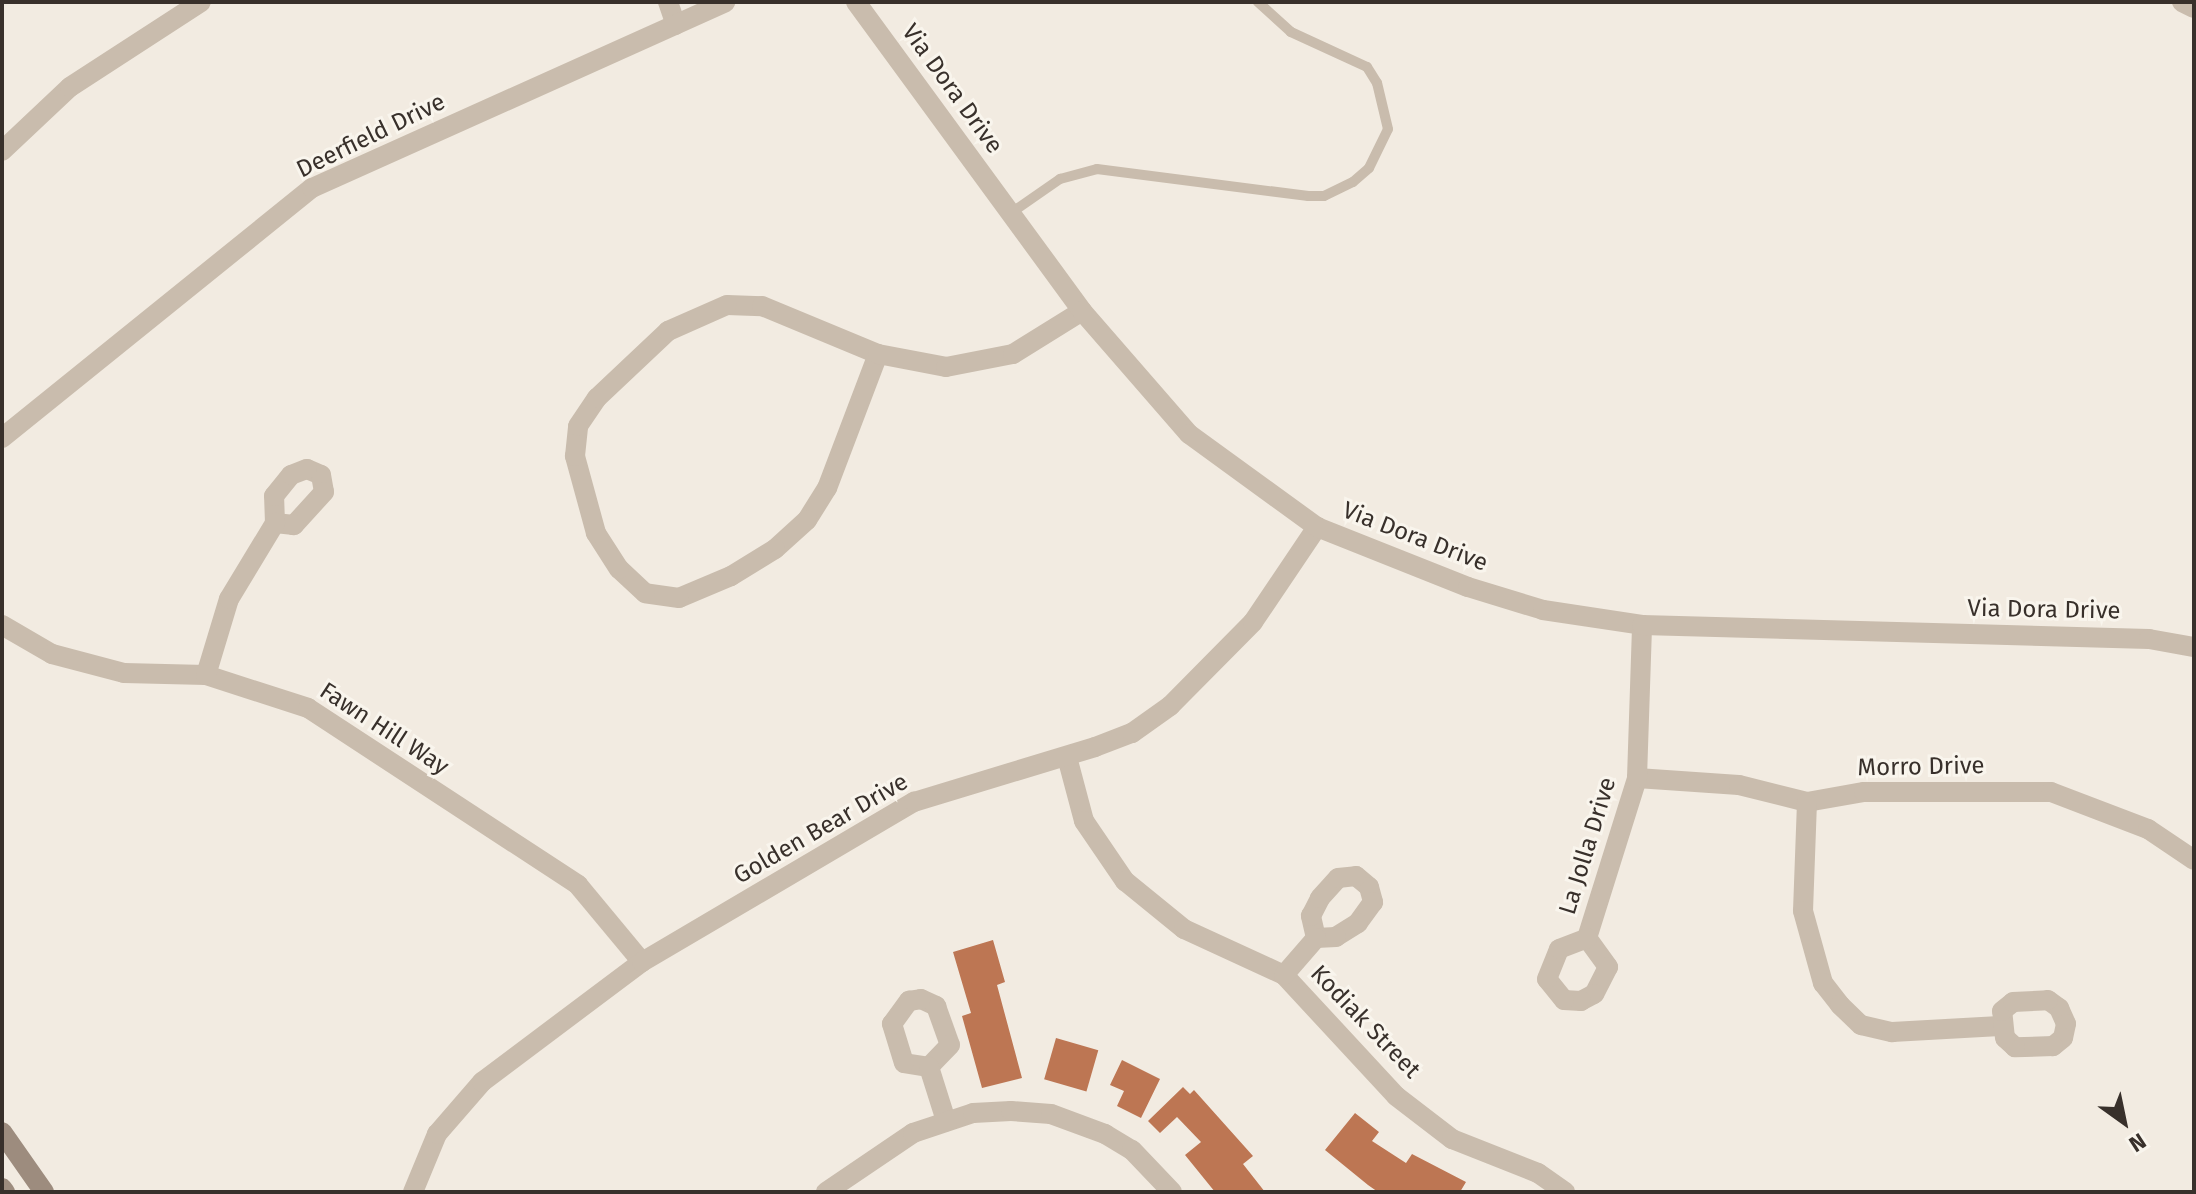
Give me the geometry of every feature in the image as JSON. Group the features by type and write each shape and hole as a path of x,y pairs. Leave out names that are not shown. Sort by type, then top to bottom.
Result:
{"main road":[{"path":"2,1132 44,1192"}],"street":[{"path":"2,151 70,87 201,2"},
{"path":"668,2 676,25"},
{"name":"Deerfield Drive","path":"2,438 312,188 725,2"},
{"name":"Via Dora Drive","path":"856,2 1082,311 1189,434 1317,527 1528,605 1642,625 2149,639 2194,647"},
{"path":"2182,2 2194,8"},
{"path":"878,354 827,488 807,520 775,549 679,598 645,593 619,569 596,533 575,456 578,426 597,398 668,331 727,305 762,306 878,354 946,367 1013,354 1082,311"},
{"path":"206,675 229,599 275,523"},
{"name":"Golden Bear Drive","path":"413,1192 437,1134 482,1082 642,962 914,802 1067,757 1132,733 1170,706 1253,622 1317,527"},
{"name":"Fawn Hill Way","path":"2,625 52,654 124,673 206,675 308,708 578,885 642,962"},
{"name":"La Jolla Drive","path":"1587,938 1637,778 1642,625"},
{"name":"Kodiak Street","path":"1067,757 1084,821 1125,881 1184,929 1284,975 1396,1096 1441,1131 1538,1173 1565,1192"},
{"name":"Morro Drive","path":"1637,778 1739,785 1807,802 1864,792 2051,792 2148,829 2194,860"},
{"path":"1807,802 1803,911 1823,983 1840,1005 1861,1025 1892,1032 2000,1026"},
{"path":"1284,975 1316,938"},
{"path":"929,1067 946,1121"},
{"path":"826,1192 913,1133 946,1121 1011,1111 1076,1120 1132,1150 1172,1192"}],"lane":[{"path":"1011,213 1060,179 1097,169 1308,196 1324,196 1353,182 1369,168 1388,129 1377,83 1367,67 1291,32 1258,2"}],"building":[{"path":"993,940 1005,982 997,985 1022,1078 982,1088 962,1016 971,1013 953,952"},
{"path":"1056,1038 1098,1050 1086,1091 1044,1079"},
{"path":"1122,1060 1160,1079 1141,1118 1117,1106 1124,1091 1110,1085"},
{"path":"1183,1087 1190,1094 1194,1090 1253,1156 1243,1164 1265,1192 1215,1192 1185,1155 1201,1142 1177,1117 1160,1133 1148,1121"},
{"path":"1355,1113 1379,1132 1372,1141 1406,1163 1412,1154 1466,1182 1460,1192 1378,1192 1368,1185 1325,1150"}]}
